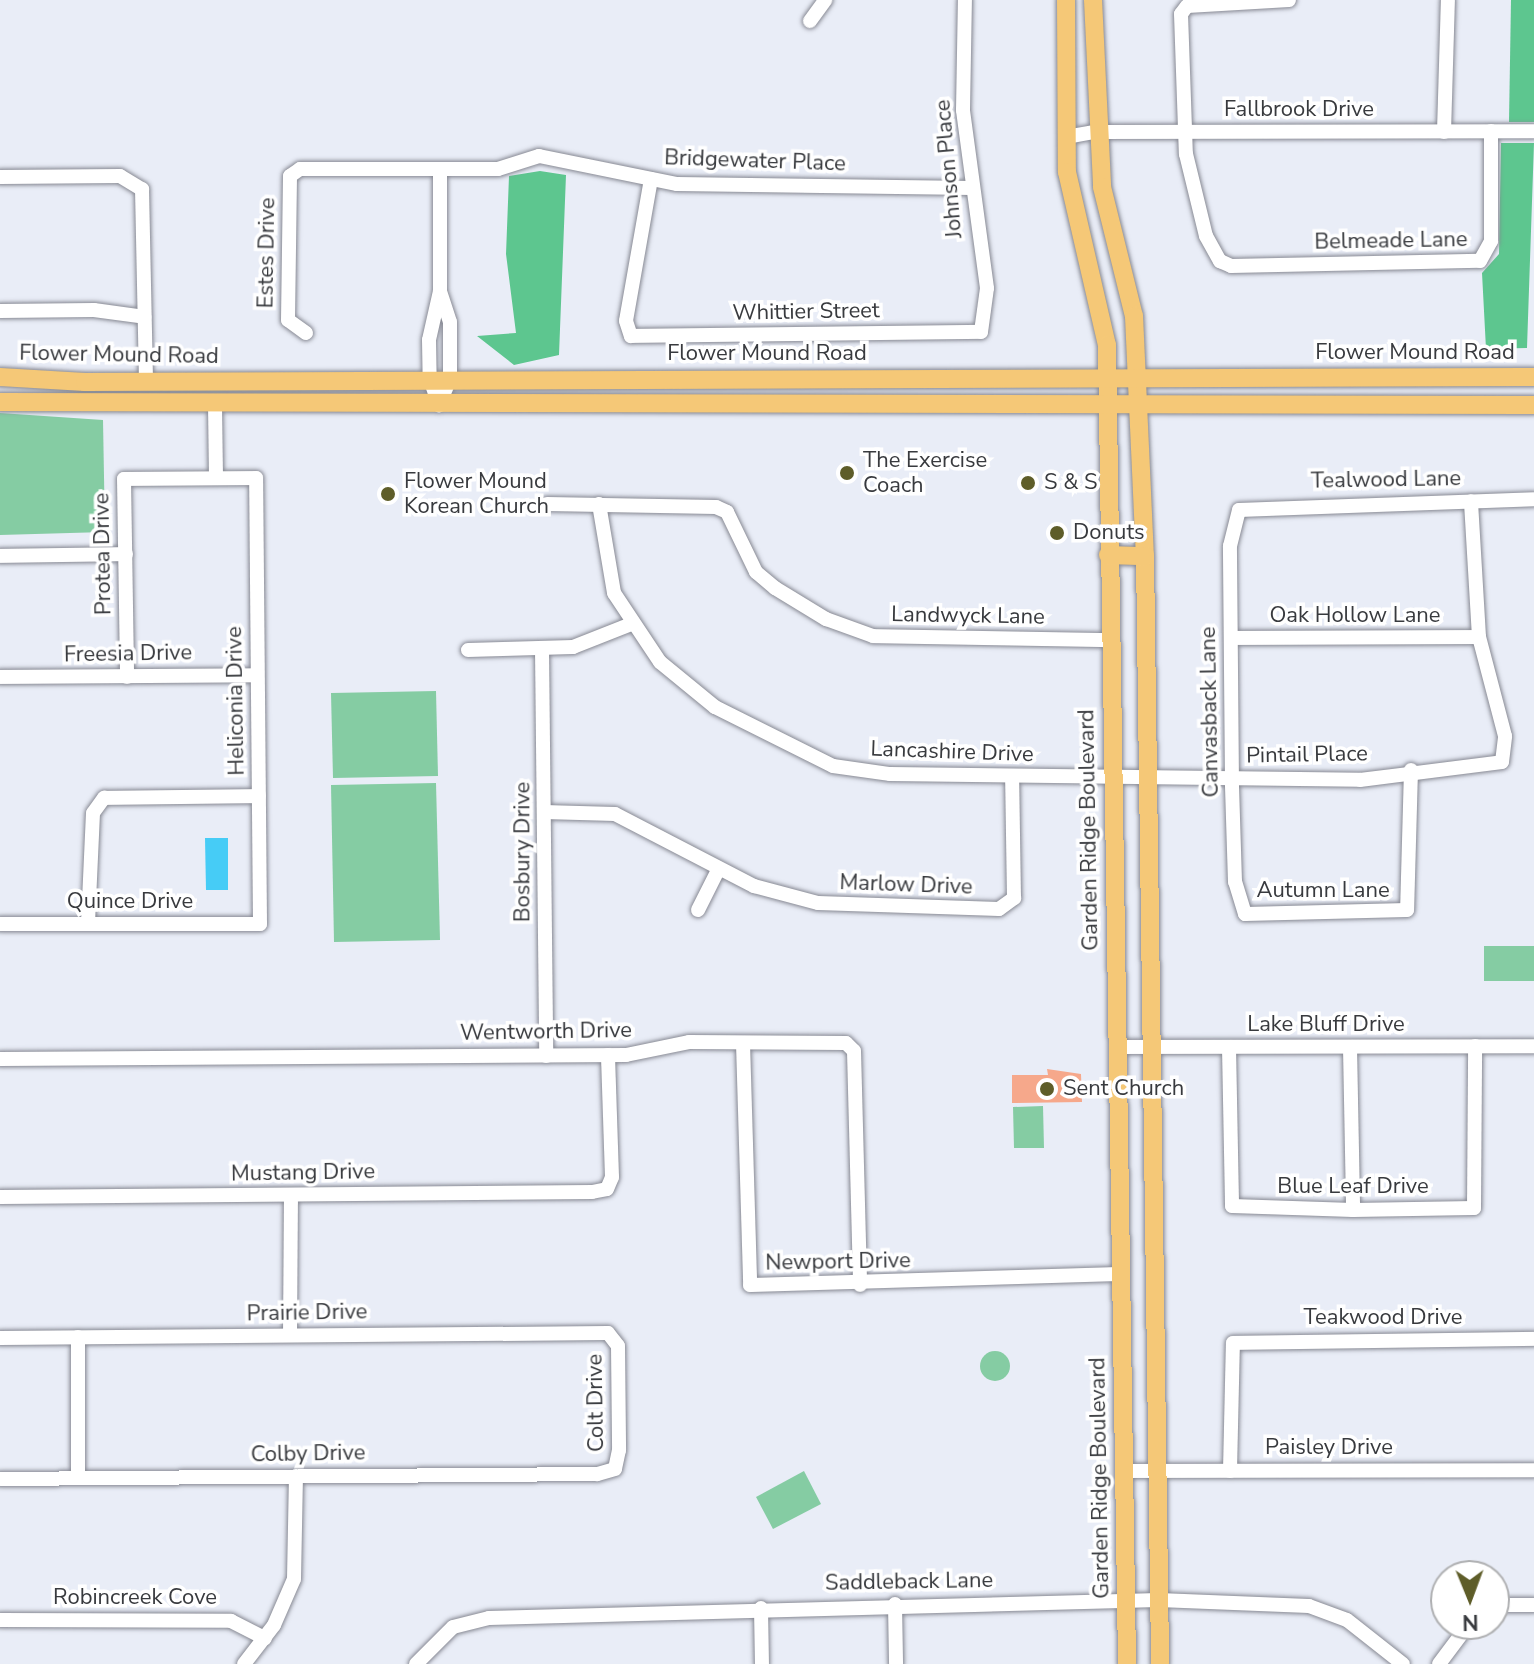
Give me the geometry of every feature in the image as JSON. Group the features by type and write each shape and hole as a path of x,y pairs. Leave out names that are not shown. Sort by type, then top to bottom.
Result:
{"main road":[{"name":"Garden Ridge Boulevard","path":"1066,0 1066,137 1073,205 1103,308 1107,376 1108,640 1119,1047 1127,1664"},
{"path":"1093,0 1095,132 1134,316 1145,556 1160,1664"},
{"name":"Flower Mound Road","path":"0,377 146,382 1107,376 1534,377"},
{"path":"0,402 215,405 1534,405"},
{"path":"1108,555 1145,556"},
{"path":"1121,1345 1155,1345"}],"street":[{"path":"810,21 825,0"},
{"name":"Johnson Place","path":"965,0 963,110 987,288 981,332"},
{"path":"1185,133 1183,9 1289,0"},
{"path":"1444,132 1448,0"},
{"name":"Belmeade Lane","path":"1185,133 1193,189 1220,261 1231,266 1480,261 1491,241 1491,131"},
{"name":"Fallbrook Drive","path":"1066,137 1095,132 1534,131"},
{"name":"Bridgewater Place","path":"300,169 440,172 498,169 539,156 651,179 972,188"},
{"name":"Estes Drive","path":"300,169 290,176 288,320 306,333"},
{"path":"439,405 450,379 450,322 440,291 440,172"},
{"path":"0,177 132,179 144,196 146,382"},
{"name":"Whittier Street","path":"651,179 626,321 631,336 981,332"},
{"path":"439,405 430,379 430,318 440,291"},
{"path":"0,311 94,310 145,317"},
{"path":"215,405 216,478"},
{"name":"Heliconia Drive","path":"216,478 256,478 260,924"},
{"name":"Protea Drive","path":"127,677 124,479 216,478"},
{"name":"Tealwood Lane","path":"1239,510 1534,499"},
{"path":"1471,501 1479,637"},
{"name":"Landwyck Lane","path":"547,504 727,512 756,572 810,611 860,633 1108,640"},
{"name":"Lancashire Drive","path":"599,504 604,560 631,624 688,689 818,760 890,774 1112,777"},
{"name":"Canvasback Lane","path":"1239,510 1230,546 1233,778 1235,882 1245,914"},
{"path":"0,556 126,554"},
{"path":"468,650 582,645 631,624"},
{"name":"Oak Hollow Lane","path":"1231,638 1479,637"},
{"name":"Pintail Place","path":"1112,777 1360,780 1411,770 1502,762 1505,736 1479,637"},
{"name":"Bosbury Drive","path":"542,649 546,1056"},
{"name":"Freesia Drive","path":"0,677 257,675"},
{"name":"Autumn Lane","path":"1245,914 1402,912 1409,906 1411,770"},
{"name":"Marlow Drive","path":"544,812 615,814 718,870 775,892 847,907 1009,908 1014,898 1012,776"},
{"path":"88,923 93,813 104,798 259,796"},
{"path":"698,910 718,870"},
{"name":"Quince Drive","path":"0,924 260,924"},
{"name":"Newport Drive","path":"743,1043 750,1285 936,1283 975,1274 1120,1274"},
{"name":"Wentworth Drive","path":"0,1059 608,1055 667,1044 846,1043 854,1051 860,1285"},
{"name":"Blue Leaf Drive","path":"1229,1047 1232,1206 1353,1210 1474,1208 1475,1046"},
{"name":"Lake Bluff Drive","path":"1119,1047 1534,1046"},
{"path":"1350,1047 1353,1210"},
{"name":"Mustang Drive","path":"0,1197 607,1189 612,1177 608,1055"},
{"path":"290,1335 291,1195"},
{"name":"Prairie Drive","path":"0,1338 614,1336"},
{"name":"Colt Drive","path":"614,1336 615,1469"},
{"path":"78,1337 78,1478"},
{"name":"Teakwood Drive","path":"1230,1471 1233,1343 1534,1339"},
{"name":"Colby Drive","path":"0,1479 615,1469"},
{"name":"Paisley Drive","path":"1123,1471 1534,1470"},
{"path":"244,1664 265,1638 294,1579 296,1476"},
{"name":"Saddleback Lane","path":"416,1664 435,1640 470,1620 895,1604 1159,1600 1309,1606 1347,1620 1403,1664"},
{"path":"895,1604 896,1664"},
{"path":"1510,1605 1534,1605"},
{"path":"761,1608 762,1664"},
{"name":"Robincreek Cove","path":"0,1620 231,1621 265,1638"},
{"path":"1439,1664 1457,1640"}],"green space":[{"path":"1511,0 1534,0 1534,122 1509,122"},
{"path":"1501,143 1534,143 1527,348 1486,349 1482,273 1499,254"},
{"path":"540,171 566,175 559,355 514,365 477,336 516,333 506,254 509,176"},
{"path":"0,413 103,420 105,532 0,535"},
{"path":"436,691 438,776 333,778 331,693"},
{"path":"436,783 440,940 334,942 331,785"},
{"path":"1484,946 1534,946 1534,981 1484,981"},
{"path":"1043,1106 1044,1148 1014,1148 1013,1107"},
{"path":"995,1351 1001,1352 1009,1360 1009,1372 1001,1380 995,1381 989,1380 981,1372 980,1366 981,1360 989,1352"},
{"path":"804,1471 821,1504 773,1529 756,1497"}],"water":[{"path":"205,838 228,838 228,890 206,890"}],"building":[{"name":"Sent Church","path":"1047,1069 1081,1074 1082,1102 1012,1103 1012,1075 1048,1075"}],"place":[{"name":"The Exercise Coach","path":"847,473"},
{"name":"S & S","path":"1028,483"},
{"name":"Flower Mound Korean Church","path":"388,494"},
{"name":"Donuts","path":"1057,533"},
{"name":"Sent Church","path":"1047,1089"}]}
